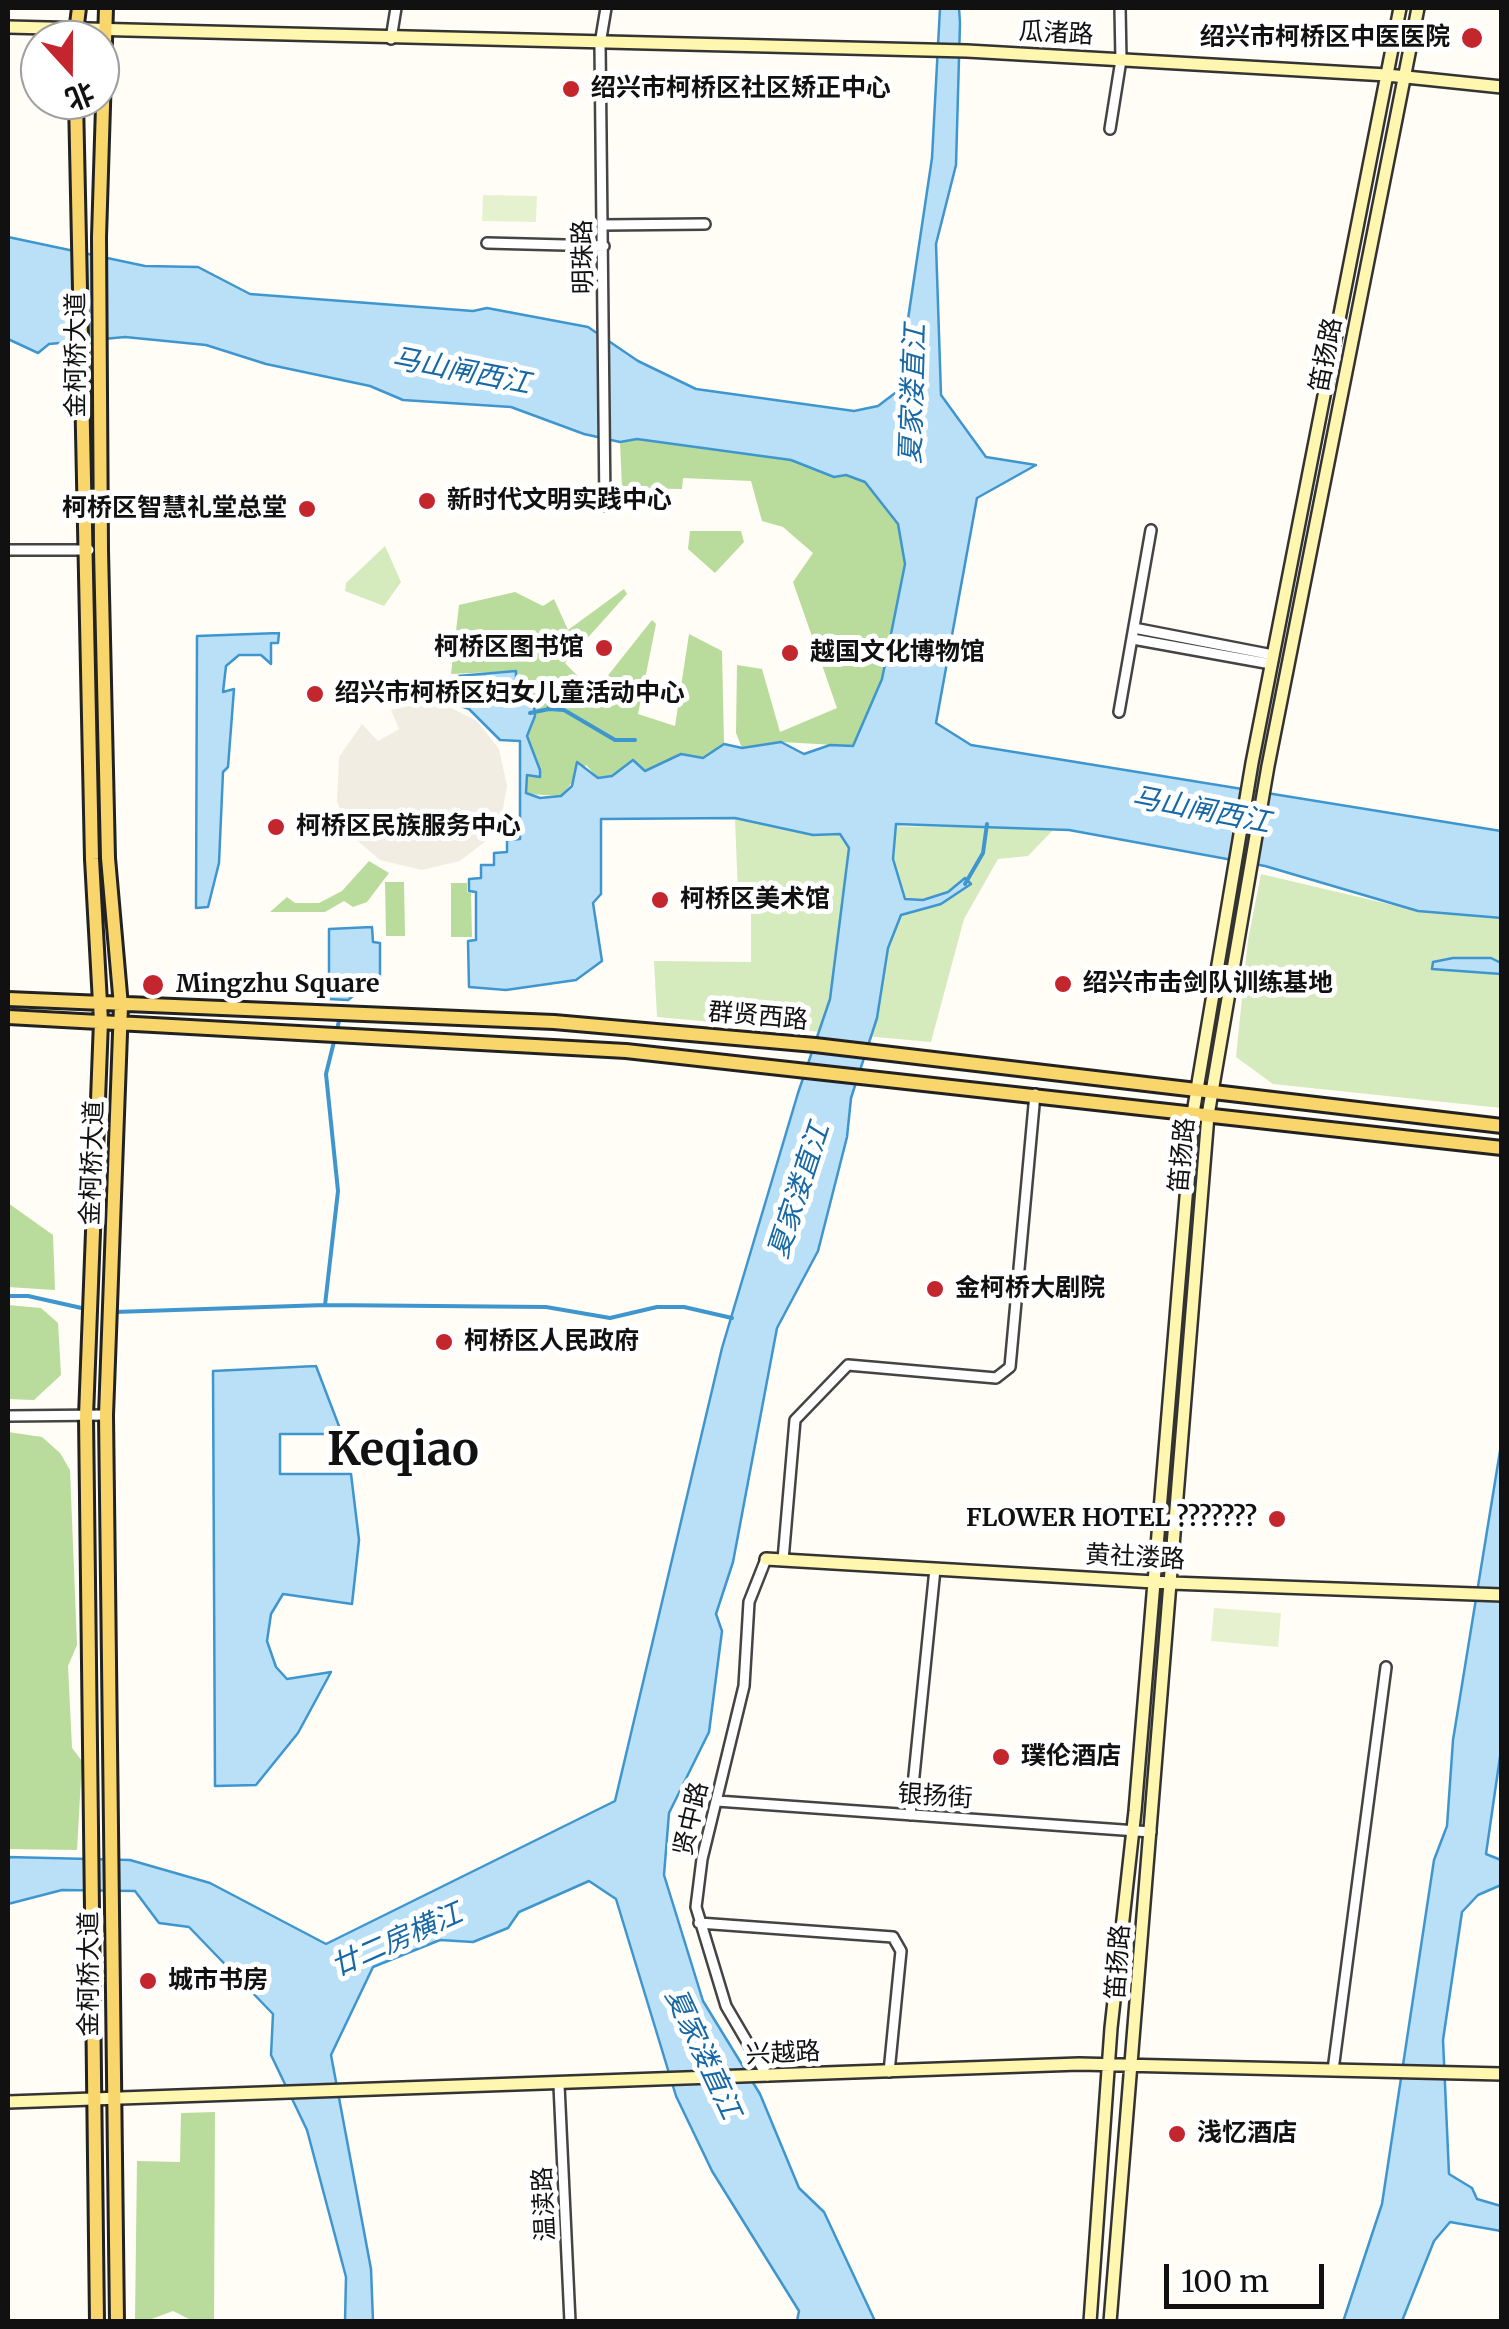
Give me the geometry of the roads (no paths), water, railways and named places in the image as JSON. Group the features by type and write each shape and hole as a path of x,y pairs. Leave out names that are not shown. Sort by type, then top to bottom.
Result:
{"main road":[{"name":"金柯桥大道","path":"76,120 84,550 101,1005 86,1416 95,1895 97,2322"},
{"name":"金柯桥大道","path":"101,120 101,550 108,858 121,1014 106,1415 117,2322"},
{"name":"群贤西路","path":"8,999 101,1005 121,1014 318,1035 626,1051 805,1068 1502,1148"},
{"name":"群贤西路","path":"8,1018 101,1020 121,1014 554,1022 815,1045 1502,1126"}],"street":[{"path":"391,39 396,8"},
{"name":"明珠路","path":"606,8 600,44 606,506"},
{"path":"1110,129 1121,60 1120,8"},
{"name":"笛扬路","path":"1090,2322 1108,2064 1133,1830 1193,1113 1252,763 1400,8"},
{"name":"笛扬路","path":"1110,2322 1208,1115 1268,766 1418,8"},
{"name":"瓜渚路","path":"120,32 967,52 1387,74 1502,87"},
{"path":"603,226 705,224"},
{"path":"487,243 604,246"},
{"path":"1119,712 1151,530"},
{"path":"8,550 101,550"},
{"path":"1134,634 1272,659"},
{"path":"782,1560 795,1420 848,1365 996,1378 1010,1366 1035,1094"},
{"path":"8,1416 106,1415"},
{"name":"黄社溇路","path":"766,1559 1171,1583 1502,1595"},
{"name":"贤中路","path":"763,2078 726,2006 696,1907 702,1858 744,1686 749,1602 766,1559"},
{"path":"910,1815 935,1569"},
{"path":"1333,2070 1386,1667"},
{"name":"银扬街","path":"717,1801 1151,1832"},
{"path":"699,1923 893,1937 901,1951 889,2072"},
{"name":"兴越路","path":"8,2102 1134,2063 1502,2074"},
{"name":"温渎路","path":"559,2085 570,2322"}],"water":[{"path":"940,8 959,8 960,23 956,165 936,244 941,395 986,457 1036,465 977,498 936,723 971,745 1501,831 1502,918 1418,911 1265,866 1069,830 896,824 893,859 905,899 923,900 948,892 965,878 971,884 941,904 901,915 888,948 877,1018 851,1098 847,1137 818,1251 777,1328 733,1562 716,1614 722,1631 709,1732 669,1813 664,1875 703,2001 760,2094 799,2188 824,2212 875,2321 797,2321 799,2311 712,2171 676,2096 616,1899 589,1881 519,1912 508,1928 473,1942 440,1940 373,1967 331,2055 371,2269 373,2321 345,2322 346,2277 307,2130 271,2055 273,2014 189,1927 159,1923 135,1891 62,1890 8,1904 8,1857 130,1860 210,1883 326,1944 615,1801 722,1348 830,999 849,848 840,834 813,835 735,818 601,819 601,894 593,903 602,961 576,980 506,990 469,987 468,941 476,940 476,892 469,891 469,879 481,878 481,865 494,865 494,853 507,852 507,840 520,839 520,741 500,740 469,709 450,702 458,676 516,671 516,685 532,688 535,716 527,736 540,777 527,775 526,793 540,798 561,796 572,786 577,762 598,778 612,776 633,760 645,771 681,754 703,758 724,744 742,748 781,742 804,754 830,745 853,746 882,679 905,564 898,524 865,482 846,475 834,477 791,460 637,439 620,442 584,434 511,407 403,400 370,386 266,364 206,345 125,337 49,344 38,353 8,339 8,237 145,266 198,267 250,294 473,311 487,308 588,327 638,361 696,389 854,411 878,406 903,387 901,366 932,158"},
{"path":"279,633 278,643 271,643 271,664 261,655 239,655 226,666 223,692 234,689 228,767 223,772 219,863 208,907 196,908 197,636"},
{"path":"372,927 373,942 380,943 380,987 363,988 348,1000 329,999 329,929"},
{"path":"1491,958 1501,963 1501,974 1432,969 1433,962"},
{"path":"316,1366 342,1434 280,1434 280,1474 351,1474 359,1540 352,1604 283,1594 271,1614 267,1641 276,1667 287,1679 331,1672 298,1733 256,1785 215,1786 213,1371"},
{"path":"1501,1445 1502,1743 1486,1854 1501,1860 1501,1885 1478,1895 1462,1912 1443,2040 1449,2174 1472,2188 1477,2199 1501,2206 1501,2231 1450,2222 1434,2241 1402,2321 1343,2322 1382,2204 1434,1860 1447,1826 1453,1740"}],"waterway":[{"path":"558,686 548,692 549,709 564,710 615,740 635,740"},
{"path":"527,690 547,691"},
{"path":"530,713 549,709"},
{"path":"965,884 983,853 987,824"},
{"path":"325,1305 338,1191 326,1074 340,1017"},
{"path":"8,1296 28,1296 86,1309"},
{"path":"115,1312 325,1305 546,1307 610,1318 657,1307 684,1307 732,1318"}],"place":[{"name":"绍兴市柯桥区中医医院","path":"1472,38"},
{"name":"绍兴市柯桥区社区矫正中心","path":"571,89"},
{"name":"新时代文明实践中心","path":"427,501"},
{"name":"柯桥区智慧礼堂总堂","path":"307,509"},
{"name":"柯桥区图书馆","path":"604,648"},
{"name":"越国文化博物馆","path":"790,653"},
{"name":"绍兴市柯桥区妇女儿童活动中心","path":"315,694"},
{"name":"柯桥区民族服务中心","path":"276,827"},
{"name":"柯桥区美术馆","path":"660,900"},
{"name":"绍兴市击剑队训练基地","path":"1063,984"},
{"name":"Mingzhu Square","path":"153,985"},
{"name":"金柯桥大剧院","path":"935,1289"},
{"name":"柯桥区人民政府","path":"444,1342"},
{"name":"FLOWER HOTEL ???????","path":"1277,1519"},
{"name":"璞伦酒店","path":"1001,1757"},
{"name":"城市书房","path":"148,1981"},
{"name":"浅忆酒店","path":"1177,2134"}],"district":[{"name":"Keqiao","path":"403,1452"}],"water label":[{"name":"马山闸西江","path":"461,372"},
{"name":"夏家溇直江","path":"914,394"},
{"name":"马山闸西江","path":"1201,811"},
{"name":"夏家溇直江","path":"800,1191"},
{"name":"廿二房横江","path":"397,1941"},
{"name":"夏家溇直江","path":"702,2054"}]}
